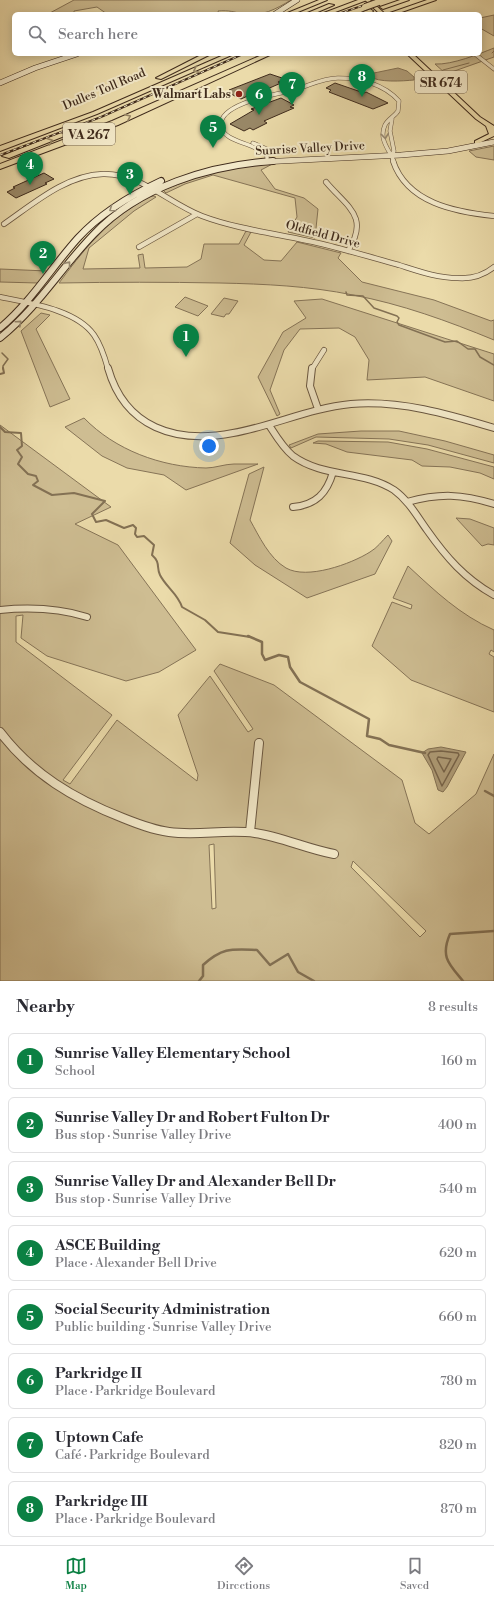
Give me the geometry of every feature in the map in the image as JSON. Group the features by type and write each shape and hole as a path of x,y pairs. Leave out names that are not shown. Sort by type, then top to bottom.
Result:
{"highway":[{"path":"293,12 324,0"},
{"path":"314,12 347,0"},
{"path":"381,5 387,0"},
{"path":"354,12 406,0"},
{"path":"396,12 432,0"},
{"path":"330,12 363,1"},
{"path":"364,12 368,9"},
{"path":"151,82 204,56"},
{"name":"Dulles Toll Road","path":"0,141 69,116 210,56"},
{"path":"0,149 95,114 226,56"},
{"path":"0,158 84,128 247,56"},
{"name":"VA 267","path":"0,166 91,133 265,56"},
{"path":"189,90 273,56"}],"main road":[{"path":"278,12 297,0"},
{"path":"363,1 380,12"},
{"path":"0,83 30,70 71,56"},
{"name":"SR 674","path":"412,56 478,118 492,128"},
{"path":"477,142 492,135 492,128"},
{"name":"Sunrise Valley Drive","path":"0,328 18,314 90,226 116,206 197,168 267,157 445,152 494,141"},
{"name":"Sunrise Valley Drive","path":"318,152 391,153 494,141"},
{"name":"Sunrise Valley Drive","path":"267,157 275,154"},
{"name":"Sunrise Valley Drive","path":"0,338 18,324 36,306 84,244 99,228 152,188"}],"street":[{"path":"478,56 494,69"},
{"path":"267,157 256,148 229,136 221,128 221,122 226,113 252,101 327,79 353,79 382,87 399,101 400,108 392,119 384,126 395,169 401,180 424,198 455,210 494,216"},
{"path":"391,153 390,131 392,119"},
{"name":"Oldfield Drive","path":"4,224 69,182 88,176 102,174 122,175 135,178 198,214 229,224 289,235 433,275 454,279 481,275 494,267"},
{"path":"326,182 353,210 358,221 357,236 348,251"},
{"path":"139,247 198,214"},
{"path":"0,297 26,303 72,318 88,328 100,345 111,383 120,400 134,414 153,425 185,434 213,436 236,434 318,409 364,404 402,405 437,411 494,428"},
{"path":"318,409 311,394 309,379 313,363 324,350"},
{"path":"268,425 292,456 307,465 380,482 399,493 454,565 473,583 494,595"},
{"path":"293,507 306,506 316,502 325,492 333,472"},
{"path":"407,502 429,495 448,493 470,496 494,504"},
{"path":"0,610 33,606 48,607 67,610 87,617"},
{"path":"0,732 17,753 46,779 82,801 153,829 185,834 250,832 276,838 312,850 334,854"},
{"path":"250,832 259,742"}],"shaded area":[{"path":"74,0 291,0 266,12 104,12 97,7 74,12 52,12"},
{"path":"494,15 494,36 482,29 482,18"},
{"path":"494,48 494,57 446,74 435,64 449,63 473,56 482,56 482,53"},
{"path":"494,146 494,160 476,157 469,151"},
{"path":"278,161 261,170 275,189 304,198 318,209 315,238 288,232 297,217 295,198 213,175 185,184 166,193 163,190 211,172"},
{"path":"154,196 156,197 134,211 89,248 83,269 140,268 138,255 143,254 145,268 187,267 201,259 204,244 239,244 246,231 251,232 244,245 264,260 281,261 297,242 341,253 338,258 362,282 434,300 491,321 494,320 494,340 407,308 320,289 220,283 59,283 94,239 114,220 145,199"},
{"path":"0,269 47,271 38,283 0,282"},
{"path":"185,297 208,306 198,316 175,307"},
{"path":"224,298 238,301 229,314 226,314 224,317 211,314"},
{"path":"322,299 494,354 494,401 425,377 367,380 369,360 355,337 339,328 300,329 284,350 270,390 280,414 277,416 258,377 283,332 306,318 294,301"},
{"path":"41,313 50,315 36,329 70,399 50,407 21,331"},
{"path":"84,418 96,429 124,448 156,460 189,467 206,468 231,464 258,464 186,490 164,475 127,468 102,456 65,427"},
{"path":"0,425 111,507 75,524 118,545 196,650 159,672 126,681 47,656 21,638 23,615 16,616 16,642 112,715 63,780 70,784 117,720 197,781 198,775 178,715 210,676 248,732 253,729 214,671 220,664 274,685 402,780 415,823 429,834 476,794 494,754 494,981 0,981","holes":["214,844 216,908 212,909 209,845","353,861 426,931 420,937 351,867"]},
{"path":"361,431 399,431 445,441 494,455 494,463 428,445 389,439 316,437 291,448 289,445 318,434"},
{"path":"318,441 388,442 427,449 494,467 494,479 480,473 450,467 422,466 412,460 347,452 326,444 313,443"},
{"path":"264,467 250,520 274,559 286,568 295,571 305,572 329,569 341,566 362,557 370,552 388,535 392,541 375,574 307,598 255,565 230,543 249,474"},
{"path":"456,518 470,519 494,528 494,545 488,544 482,546"},
{"path":"408,566 459,610 494,630 494,652 491,650 489,654 494,657 494,712 411,680 372,646 392,602 411,609 412,605 393,598"}],"water":[{"path":"398,68 407,71 414,77 414,80 384,81 369,76 374,73"},
{"path":"441,747 466,752 443,792 438,790 432,770 422,753 428,749"}],"building":[{"path":"270,74 285,79 278,82 281,83 241,99 229,93 232,92 229,90"},
{"path":"335,83 364,93 366,92 388,103 373,109 329,92 331,90 326,88"},
{"path":"281,98 294,105 290,107 294,108 264,121 267,123 253,130 250,128 244,131 230,124 254,110 251,109"},
{"path":"44,173 54,179 45,183 47,184 16,198 7,192 15,188 13,187"}],"waterway":[{"path":"443,70 469,63"},
{"path":"346,292 347,295 363,296 374,308 397,316 399,318 397,322 399,325 445,342 457,341 468,349 475,349 480,357 494,365"},
{"path":"2,353 8,359 3,368"},
{"path":"0,374 4,373 3,368"},
{"path":"0,427 5,432 21,433 22,446 17,450 22,457 18,464 28,474 36,476 38,481 33,485 52,495 74,493 105,501 92,514 96,522 106,520 124,528 133,525 136,528 135,534 137,537 144,536 154,545 152,555 155,558 160,575 178,598 182,607 205,620 218,632 250,637"},
{"path":"248,636 262,642 262,654 265,660 279,655 288,657 290,667 300,682 369,719 367,736 380,739 389,745 425,753"},
{"path":"485,791 494,796"},
{"path":"463,981 450,965 446,954 447,942 450,934 494,931"},
{"path":"199,981 203,976 203,965 210,959 228,950 241,949 257,950 270,965 288,954 298,972 314,981"}],"railway":[{"path":"344,12 379,0"},
{"path":"0,155 101,117 238,56"}],"place":[{"name":"Walmart Labs","path":"239,94"},
{"name":"Parkridge III","path":"362,97"},
{"name":"Uptown Cafe","path":"292,105"},
{"name":"Parkridge II","path":"259,115"},
{"name":"Social Security Administration","path":"213,148"},
{"name":"ASCE Building","path":"30,185"},
{"name":"Sunrise Valley Dr and Alexander Bell Dr","path":"130,195"},
{"name":"Sunrise Valley Dr and Robert Fulton Dr","path":"43,274"},
{"name":"Sunrise Valley Elementary School","path":"186,357"}]}
